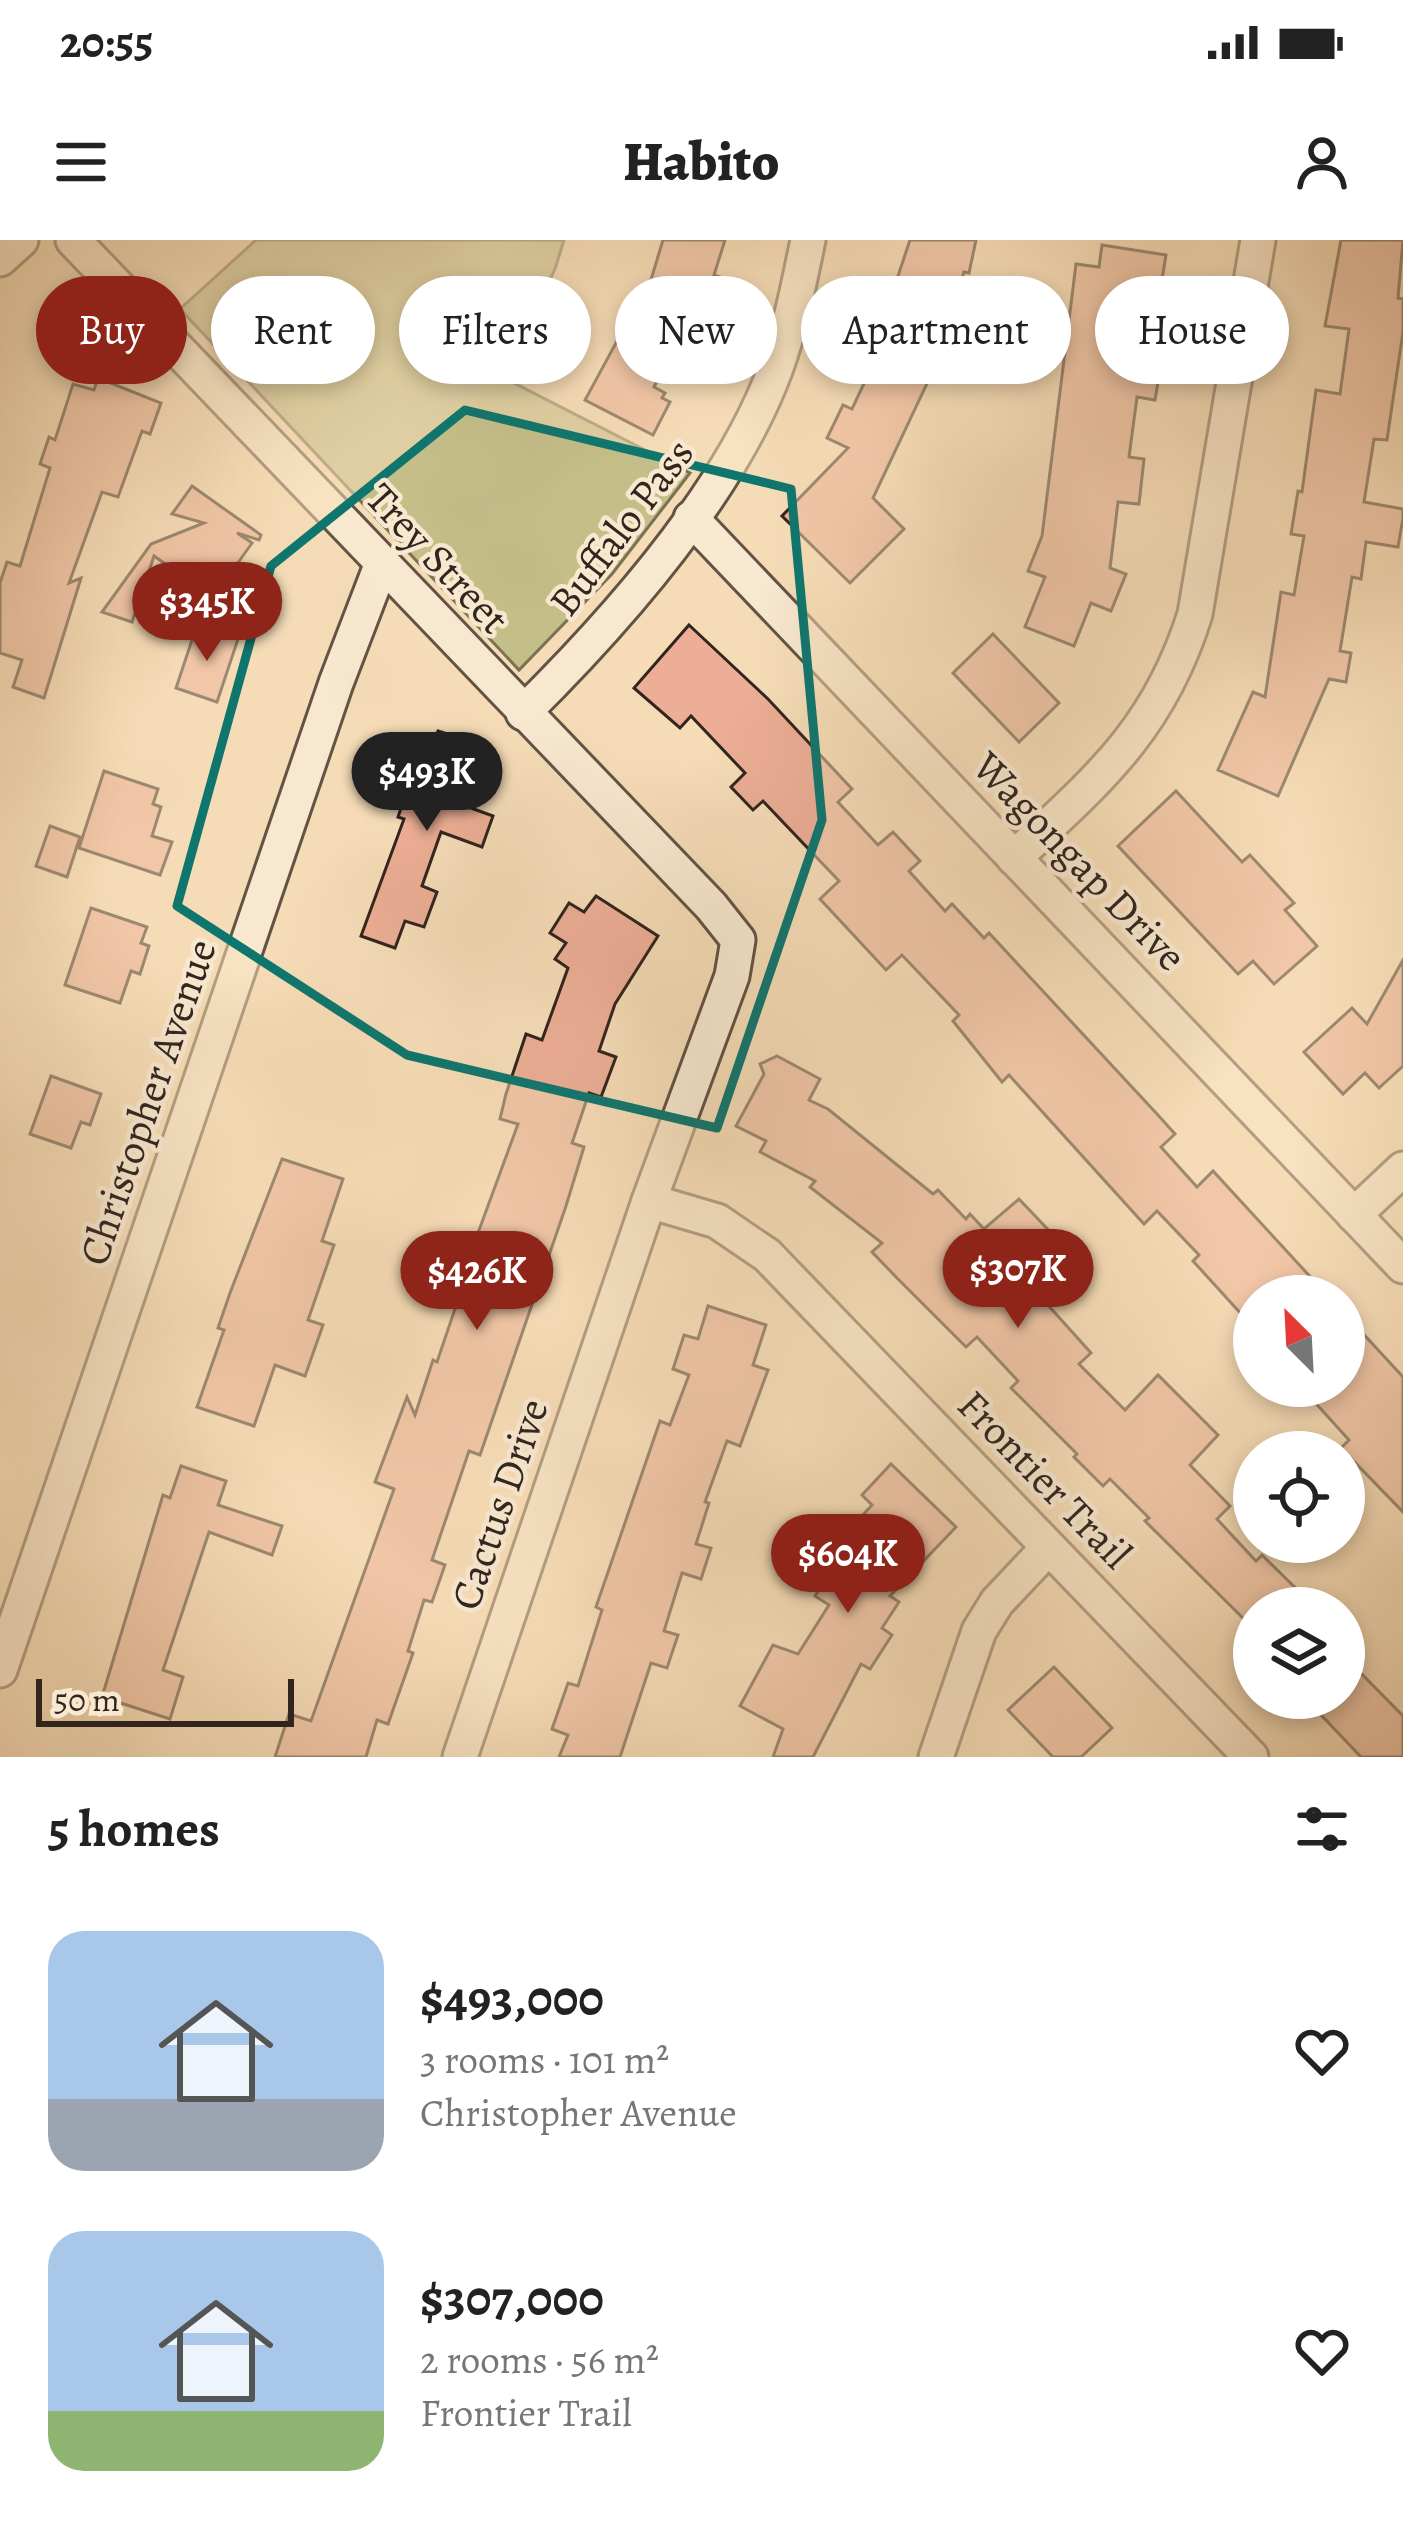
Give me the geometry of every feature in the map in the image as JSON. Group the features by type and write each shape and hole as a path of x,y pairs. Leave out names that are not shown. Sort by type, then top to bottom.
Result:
{"street":[{"path":"0,259 21,240"},
{"name":"Trey Street","path":"73,240 711,906 738,940"},
{"name":"Buffalo Pass","path":"523,713 602,632 692,518 770,385 790,327 808,240"},
{"path":"1014,858 1112,767 1147,719 1186,642 1196,614 1258,240"},
{"name":"Wagongap Drive","path":"692,518 1403,1266"},
{"name":"Christopher Avenue","path":"0,1670 336,683 382,563"},
{"name":"Cactus Drive","path":"460,1757 649,1201 732,976 738,940"},
{"path":"1354,1215 1403,1169"},
{"name":"Frontier Trail","path":"649,1201 717,1221 767,1255 1251,1757"},
{"path":"936,1757 980,1631 997,1602 1048,1548"}],"highlighted area":[{"path":"465,410 791,489 822,820 717,1128 407,1055 177,906 271,566"}],"shaded area":[{"path":"256,240 564,240 552,276 399,276 399,384 516,384 690,473 612,574 519,670 250,384 375,384 375,276 216,276"},
{"path":"211,281 211,342 187,316 187,303"}],"building":[{"path":"663,240 725,240 717,276 652,276"},
{"path":"910,240 976,240 969,273 963,276 898,276"},
{"path":"1341,240 1403,240 1398,298 1403,299 1403,332 1387,440 1374,439 1364,502 1403,509 1403,518 1398,547 1366,542 1361,579 1352,577 1340,651 1351,653 1346,682 1329,679 1278,796 1218,770 1253,692 1265,697 1281,592 1294,595 1304,536 1291,534 1298,491 1302,492 1316,390 1340,394 1349,329 1325,326"},
{"path":"1102,245 1166,255 1162,276 1095,276 1095,384 1158,384 1155,400 1137,397 1129,457 1144,459 1139,504 1118,502 1110,568 1126,574 1111,611 1091,603 1074,646 1025,627 1045,577 1028,571 1042,536 1061,384 1071,384 1076,264 1099,267"},
{"path":"615,345 615,384 656,384 665,393 662,398 670,402 653,435 585,400"},
{"path":"73,384 94,390 96,384 113,384 161,403 150,434 142,431 118,497 102,492 69,583 81,578 44,698 13,687 22,660 0,653 0,583 7,562 20,566 50,468 40,464 49,437 55,440"},
{"path":"864,384 927,384 873,498 904,529 850,583 782,516 848,448 827,438 843,405 852,409"},
{"path":"192,486 261,535 259,540 237,533 252,543 213,598 154,556 132,622 102,612 151,544 204,523 172,514"},
{"path":"197,625 238,639 217,702 176,688"},
{"path":"689,625 768,699 852,789 838,802 878,845 893,832 920,861 909,871 945,911 952,904 984,938 989,933 1157,1114 1175,1134 1161,1147 1197,1187 1213,1171 1309,1275 1233,1275 1233,1305 1193,1261 1199,1255 1157,1211 1144,1224 1009,1075 1002,1082 953,1021 959,1015 902,955 886,970 820,899 839,881 763,801 753,810 731,787 745,773 691,716 680,728 634,688"},
{"path":"993,634 1059,703 1019,742 953,673"},
{"path":"438,731 475,743 466,767 483,773 471,808 493,816 482,847 441,832 422,886 437,892 424,927 405,921 395,948 361,936 404,819 398,817 424,741 432,744"},
{"path":"104,771 158,789 153,804 161,807 152,836 172,842 160,875 79,848"},
{"path":"1176,791 1242,862 1250,855 1294,903 1285,910 1317,946 1274,984 1253,961 1238,974 1118,846"},
{"path":"50,826 80,837 67,877 36,866"},
{"path":"596,896 658,936 615,1004 599,1051 616,1057 601,1097 589,1093 572,1143 584,1147 566,1206 480,1455 469,1451 432,1560 445,1565 432,1602 424,1600 408,1651 413,1653 388,1724 377,1720 366,1757 275,1757 289,1714 311,1721 394,1489 375,1482 407,1397 415,1415 433,1360 437,1362 518,1124 500,1119 506,1094 526,1034 542,1040 568,968 555,959 566,943 550,933 569,903 584,912"},
{"path":"91,908 147,927 141,943 149,946 140,974 131,971 120,1003 65,985"},
{"path":"1403,960 1403,1066 1379,1088 1365,1073 1343,1094 1304,1052 1352,1008 1367,1024"},
{"path":"777,1056 820,1079 809,1100 828,1109 933,1194 938,1190 966,1219 970,1214 984,1229 1019,1199 1056,1238 1020,1274 1091,1353 1079,1364 1125,1410 1158,1375 1218,1435 1190,1465 1230,1506 1217,1519 1233,1536 1233,1563 1270,1563 1295,1587 1233,1587 1233,1608 1145,1521 1149,1518 1110,1479 1103,1486 1074,1457 1077,1454 1011,1388 1018,1381 977,1337 966,1347 872,1252 882,1243 810,1187 815,1181 760,1152 766,1141 736,1126 764,1074 760,1064"},
{"path":"51,1076 101,1094 90,1125 81,1122 71,1148 30,1134"},
{"path":"282,1159 343,1179 322,1241 334,1245 308,1320 323,1325 305,1376 275,1365 254,1426 197,1407 224,1330 218,1328"},
{"path":"708,1306 766,1325 753,1365 768,1370 740,1446 727,1441 705,1502 709,1503 696,1544 711,1548 701,1579 682,1573 664,1631 678,1635 667,1668 651,1663 620,1757 559,1757 568,1735 552,1729 568,1683 578,1686 602,1610 596,1607 660,1421 670,1425 689,1375 673,1369 684,1335 698,1339"},
{"path":"1365,1336 1403,1377 1403,1512 1365,1473 1365,1431 1341,1431 1319,1407 1365,1407"},
{"path":"891,1464 956,1527 890,1596 899,1602 882,1628 892,1635 870,1669 861,1664 813,1757 773,1757 783,1729 740,1706 773,1645 798,1654 829,1605 815,1596 855,1534 850,1529 872,1505 862,1495"},
{"path":"181,1466 226,1481 218,1505 282,1526 272,1555 209,1532 163,1670 183,1677 170,1719 102,1697 163,1495 170,1498"},
{"path":"1054,1667 1112,1728 1081,1757 1053,1757 1008,1710"},
{"path":"1365,1677 1403,1716 1403,1757 1361,1757 1325,1719 1365,1719"}]}
